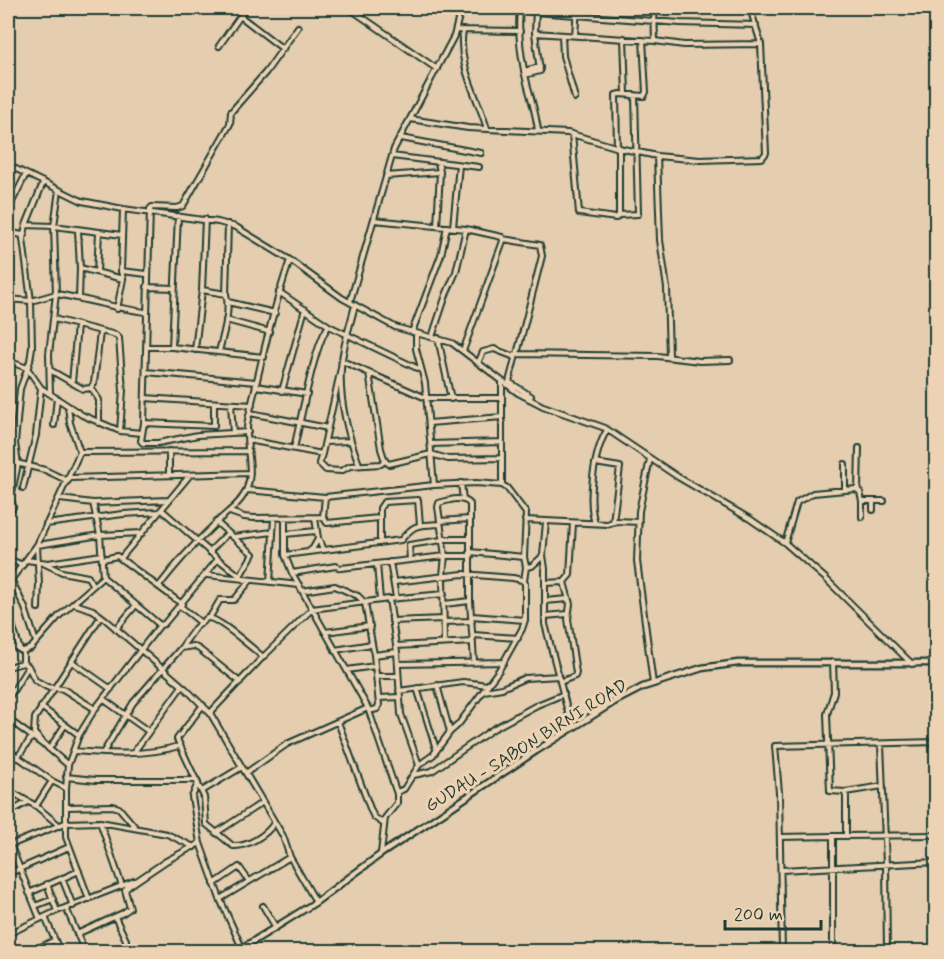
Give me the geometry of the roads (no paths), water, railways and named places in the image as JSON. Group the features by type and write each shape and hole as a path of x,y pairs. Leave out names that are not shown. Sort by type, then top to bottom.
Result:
{"main road":[{"name":"GUDAU - SABON BIRNI ROAD","path":"236,951 316,902 381,854 614,702 653,684 702,668 724,665 833,662 936,663"}],"street":[{"path":"219,46 246,8"},
{"path":"350,8 437,69"},
{"path":"350,302 392,156 456,30 461,8"},
{"path":"520,8 519,31 525,73 536,113 538,131"},
{"path":"575,35 577,8"},
{"path":"654,8 655,41"},
{"path":"410,119 468,128 573,134 618,148 657,156 700,160 762,158 765,156 761,44 750,8"},
{"path":"525,73 540,67 535,33 536,10 654,22 756,25"},
{"path":"240,15 283,48"},
{"path":"248,432 184,437 158,443 141,441 145,398 145,312 150,213 152,207 177,208 183,206 230,124 231,111 266,72 298,27"},
{"path":"456,30 519,31"},
{"path":"463,30 462,58 487,129"},
{"path":"535,33 624,38 684,45 761,44"},
{"path":"562,35 563,56 575,98"},
{"path":"624,38 626,94"},
{"path":"619,215 615,97 617,94 644,96 646,92 643,40"},
{"path":"573,134 579,213 616,218 619,215 639,213 635,95"},
{"path":"401,138 482,153"},
{"path":"392,156 479,167"},
{"path":"657,156 660,240 667,288 669,356"},
{"path":"437,226 440,172 438,162"},
{"path":"8,165 82,201 228,224 247,232 350,302 395,327 452,343 502,383 529,399 607,430 785,543 852,603 912,664"},
{"path":"453,227 459,165"},
{"path":"386,176 440,172"},
{"path":"8,210 9,202 26,174"},
{"path":"8,515 13,507 11,488 18,464 15,443 20,389 30,361 33,337 23,239 26,225 43,183"},
{"path":"50,393 49,354 56,294 54,226 59,190"},
{"path":"117,309 123,279 120,271 123,209"},
{"path":"172,347 178,216"},
{"path":"195,350 202,290 205,219"},
{"path":"374,220 453,227 540,245 542,256 509,382 531,396 529,399"},
{"path":"219,352 228,302 225,294 228,224"},
{"path":"26,225 54,226 122,235"},
{"path":"434,484 426,398 414,333 441,255 447,227"},
{"path":"432,337 456,272 466,229"},
{"path":"78,230 79,298"},
{"path":"8,232 22,235 23,239"},
{"path":"97,272 99,232"},
{"path":"463,351 503,239"},
{"path":"159,586 177,563 216,522 230,512 247,490 250,473 248,421 279,292 290,260"},
{"path":"80,268 123,279"},
{"path":"120,271 147,274"},
{"path":"147,287 174,288"},
{"path":"202,290 225,294"},
{"path":"279,292 329,326 421,370"},
{"path":"8,299 31,301 56,294 117,309 145,312"},
{"path":"228,302 275,313"},
{"path":"355,305 325,442 318,463 326,470 341,471 350,466 381,464 385,461"},
{"path":"282,390 305,309"},
{"path":"54,319 116,335 119,338 123,390 120,431"},
{"path":"226,321 270,332"},
{"path":"72,383 77,325"},
{"path":"294,448 324,331 329,326"},
{"path":"91,388 94,383 100,332"},
{"path":"438,339 451,399"},
{"path":"146,347 172,347 264,357"},
{"path":"478,363 483,352 492,350 512,356 517,354 669,356 700,361 730,360"},
{"path":"342,361 426,398 502,398"},
{"path":"8,362 27,368 41,388 99,423 120,431 142,433"},
{"path":"341,368 342,397 350,441 359,464"},
{"path":"50,369 83,389 91,388"},
{"path":"146,372 256,384 307,394"},
{"path":"369,373 381,449 385,461 389,464 432,454 448,459 502,458"},
{"path":"397,792 404,789 419,765 433,755 488,685 518,638 525,620 525,510 502,485 502,383"},
{"path":"23,488 36,435 41,388"},
{"path":"91,388 99,400 99,423"},
{"path":"54,425 57,398"},
{"path":"145,398 252,405"},
{"path":"144,423 214,426 214,404"},
{"path":"231,404 233,433"},
{"path":"8,584 37,545 80,452 70,423 68,406"},
{"path":"250,413 328,428"},
{"path":"429,423 502,417"},
{"path":"595,523 591,504 595,463 599,445 607,430"},
{"path":"248,440 322,454"},
{"path":"325,442 350,441"},
{"path":"8,442 15,443"},
{"path":"430,444 501,442"},
{"path":"859,448 858,490 862,501 862,517"},
{"path":"80,452 249,451"},
{"path":"169,452 169,475"},
{"path":"650,459 639,522 638,572 653,684"},
{"path":"8,460 68,479 250,473"},
{"path":"595,463 620,467 613,522"},
{"path":"845,464 845,490"},
{"path":"121,558 191,475"},
{"path":"461,483 463,500"},
{"path":"247,490 325,497 434,484 502,485"},
{"path":"785,543 797,502 813,493 858,490"},
{"path":"325,497 323,517 327,523 379,518"},
{"path":"60,499 93,502 170,500"},
{"path":"380,543 379,518 381,505 384,502 418,500 420,525"},
{"path":"444,643 445,556 439,503 463,500 470,504 470,601 474,663"},
{"path":"862,501 884,501"},
{"path":"873,501 873,510"},
{"path":"8,644 22,651 31,648 59,616 103,577 103,557 93,502"},
{"path":"46,524 160,511 245,580"},
{"path":"230,512 244,517 285,519 323,517"},
{"path":"270,582 274,518"},
{"path":"315,518 316,531 323,550"},
{"path":"285,519 285,555 292,573 369,710 397,792 397,803 385,818 381,854"},
{"path":"285,555 401,540 409,529 420,525 470,519"},
{"path":"525,520 608,524 639,522"},
{"path":"216,522 253,554 240,576"},
{"path":"546,522 543,555 545,624 573,729"},
{"path":"564,582 570,574 573,523"},
{"path":"285,534 316,531"},
{"path":"233,537 273,532"},
{"path":"37,545 142,533"},
{"path":"209,552 228,533"},
{"path":"308,552 318,538"},
{"path":"410,560 409,545 442,539 470,539"},
{"path":"37,545 41,562 38,608"},
{"path":"292,573 336,566 341,568 470,554 524,557"},
{"path":"27,560 41,562 115,555 159,586 200,622"},
{"path":"526,567 532,566 543,555"},
{"path":"8,558 23,565"},
{"path":"89,899 66,837 66,777 79,735 95,709 140,650 218,560"},
{"path":"41,562 62,572 88,577 93,586"},
{"path":"390,562 396,598"},
{"path":"377,564 380,600"},
{"path":"393,582 443,575 471,574 524,581"},
{"path":"206,575 299,585"},
{"path":"103,577 160,625"},
{"path":"11,579 25,608 36,642"},
{"path":"102,753 133,703 181,648 200,622 210,617 220,600 234,600 251,581"},
{"path":"545,583 564,582"},
{"path":"560,682 576,673 568,614 570,608 564,582"},
{"path":"246,773 287,744 378,708 374,655 365,603 358,596 335,586 302,591"},
{"path":"210,713 262,657 312,609 444,594"},
{"path":"389,599 397,652 401,714 419,765"},
{"path":"545,601 568,599"},
{"path":"444,604 470,601"},
{"path":"75,604 93,610 101,616 210,713 283,836 290,857 316,902"},
{"path":"116,629 136,605"},
{"path":"8,611 22,651 23,663"},
{"path":"544,616 568,614"},
{"path":"49,749 34,733 35,718 101,616"},
{"path":"210,617 244,639 262,657"},
{"path":"392,621 444,621 472,618 525,620"},
{"path":"325,632 370,626"},
{"path":"473,634 518,638"},
{"path":"396,646 473,642"},
{"path":"335,650 372,644"},
{"path":"181,648 193,646 240,682"},
{"path":"8,650 15,648"},
{"path":"374,655 397,652"},
{"path":"71,662 111,689"},
{"path":"398,664 504,662"},
{"path":"833,662 834,692 827,714 830,791 845,792 883,786"},
{"path":"8,667 23,663 28,666 35,680 47,687 63,689 95,709"},
{"path":"8,699 28,666"},
{"path":"347,670 375,666"},
{"path":"376,676 398,676"},
{"path":"483,691 502,688 525,678 559,676"},
{"path":"379,698 437,685 464,682 488,685"},
{"path":"437,685 450,732"},
{"path":"133,753 182,686"},
{"path":"417,688 436,750"},
{"path":"413,775 432,771 493,729 537,705 564,694"},
{"path":"103,699 148,731"},
{"path":"203,705 179,734 177,740 202,791 206,824 233,846 242,846 253,841 274,822"},
{"path":"41,707 79,735"},
{"path":"8,721 68,765"},
{"path":"338,722 371,811 374,817 384,824"},
{"path":"49,749 65,725"},
{"path":"17,758 32,737"},
{"path":"782,951 782,870 775,746 936,742"},
{"path":"881,745 887,951"},
{"path":"74,751 133,753 155,752 179,747"},
{"path":"8,750 52,781 66,788"},
{"path":"202,791 242,767"},
{"path":"66,777 96,780 198,781"},
{"path":"36,806 52,781"},
{"path":"198,781 192,797 200,843 214,884 242,948"},
{"path":"8,790 36,806 60,826"},
{"path":"845,792 846,836"},
{"path":"8,813 28,802"},
{"path":"216,832 263,802"},
{"path":"66,807 113,806 119,808 136,829"},
{"path":"10,845 66,823 100,822 167,834 194,847"},
{"path":"100,822 122,886"},
{"path":"780,837 936,835"},
{"path":"832,951 833,836"},
{"path":"8,839 34,906 60,951"},
{"path":"77,934 130,908 125,890 166,861 200,843"},
{"path":"8,874 69,847"},
{"path":"220,899 290,857"},
{"path":"782,870 936,862"},
{"path":"214,884 239,867 249,881"},
{"path":"29,892 79,872"},
{"path":"62,878 73,906"},
{"path":"14,951 8,935 57,911 138,879"},
{"path":"47,884 57,911"},
{"path":"34,906 53,899"},
{"path":"263,906 275,926"},
{"path":"66,908 85,951"},
{"path":"111,951 125,946 126,940 115,917"},
{"path":"30,951 55,940"}]}
